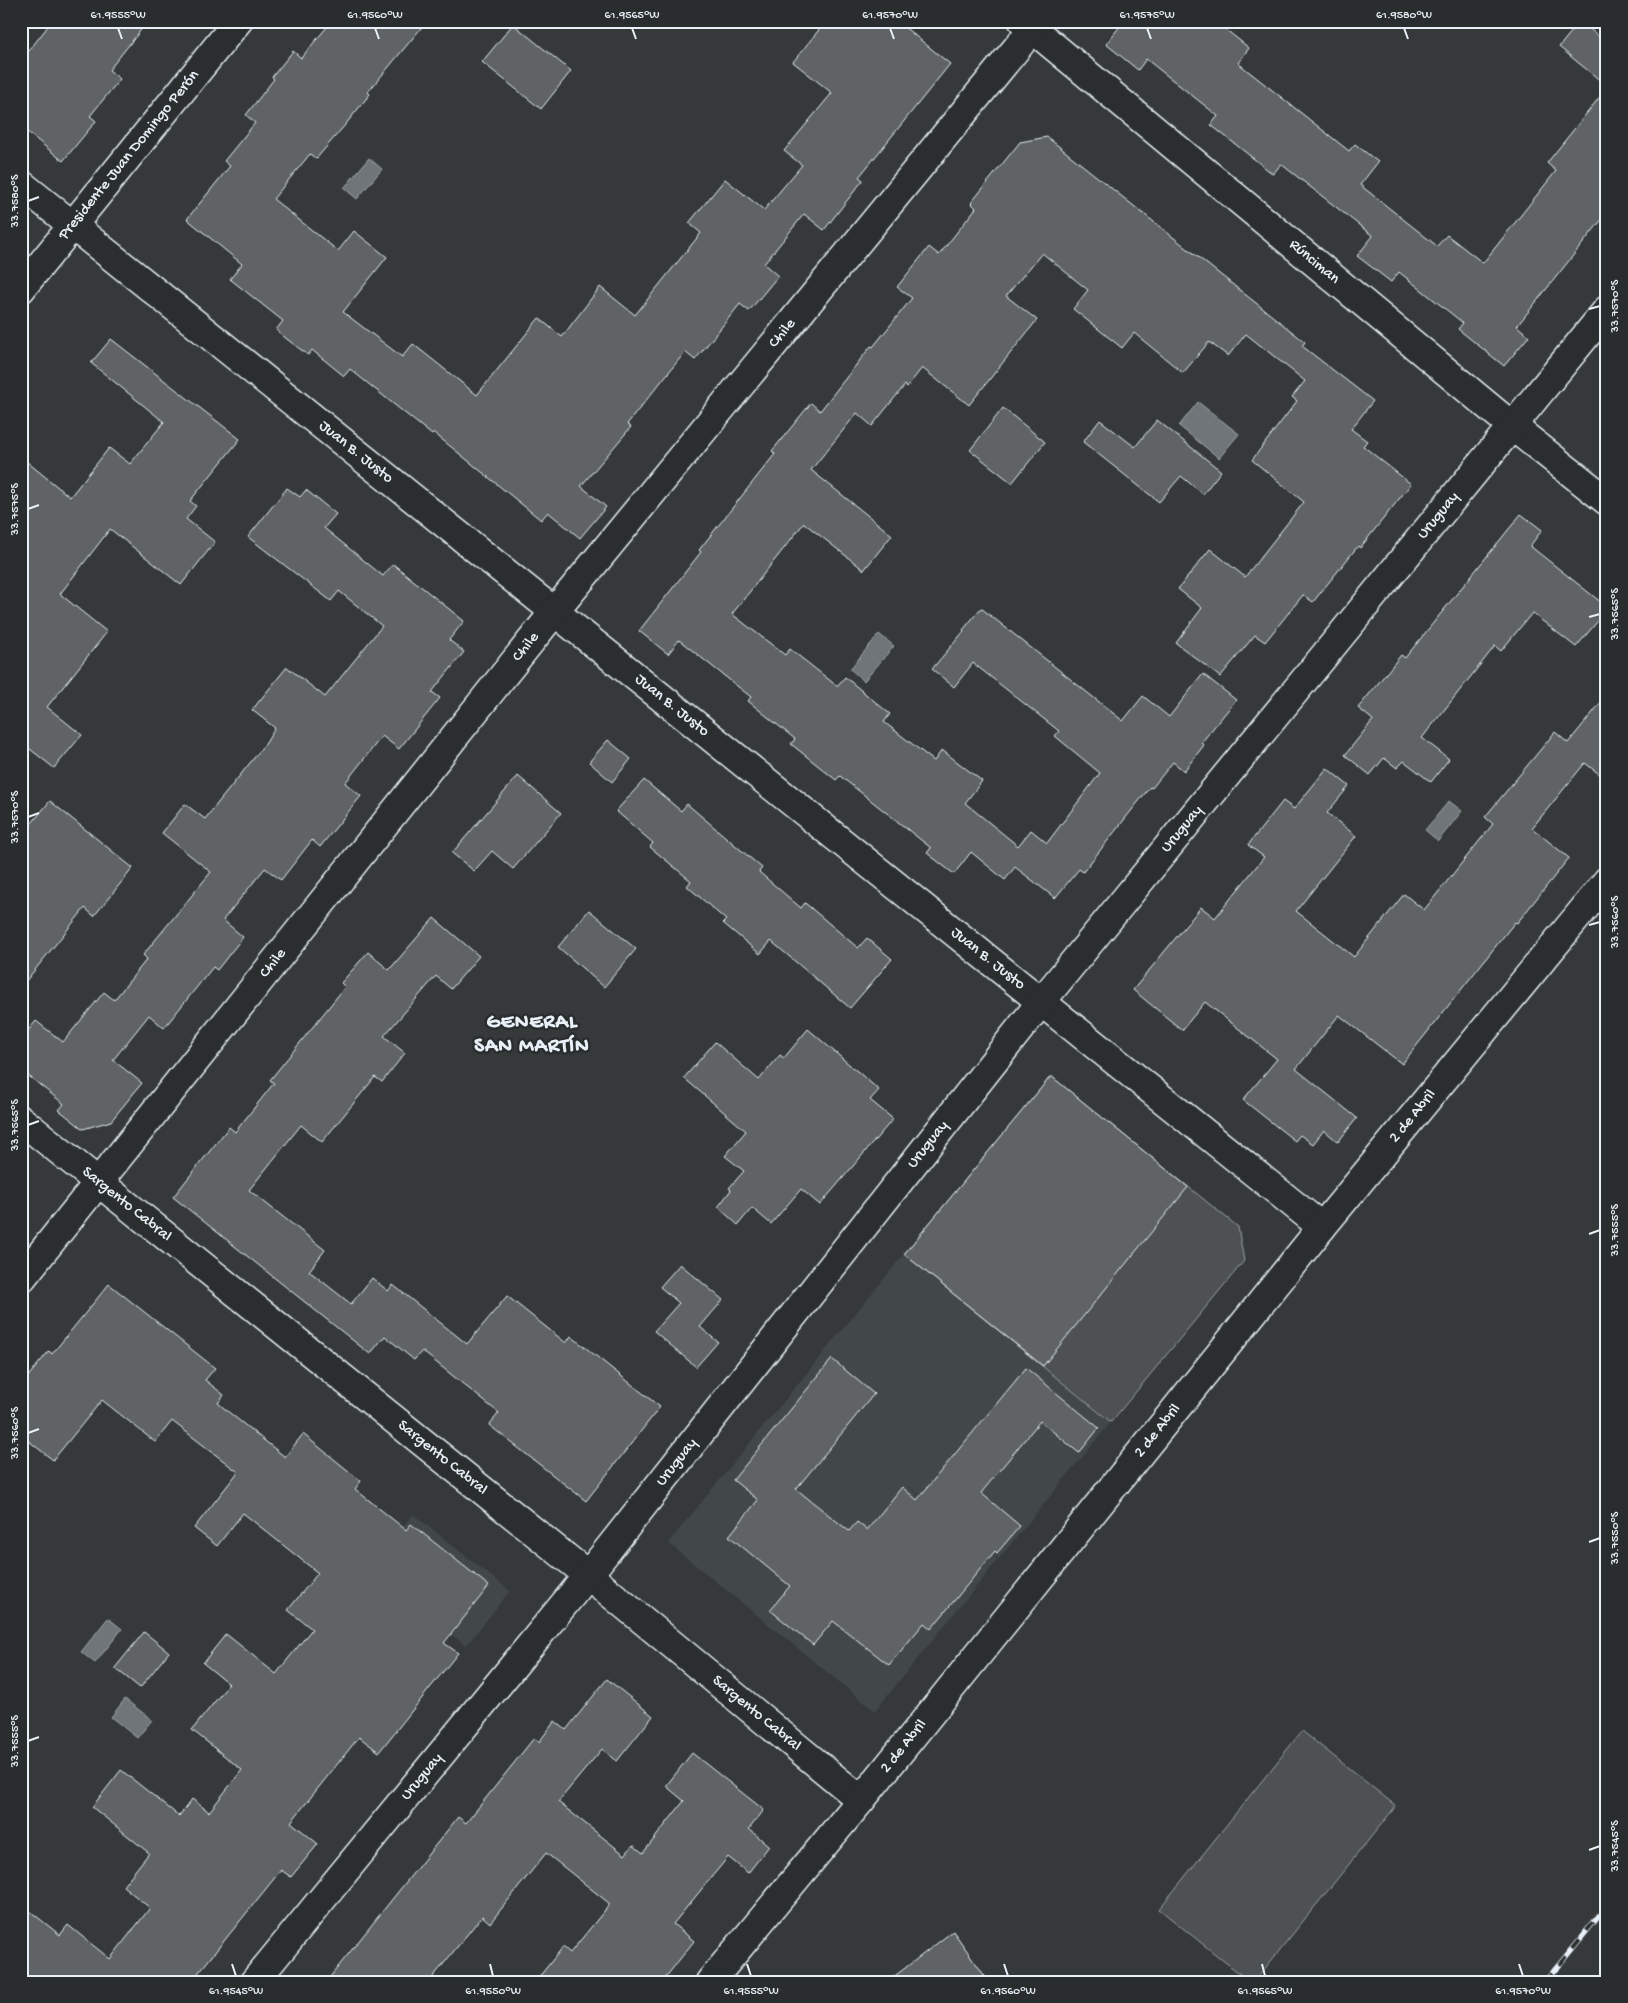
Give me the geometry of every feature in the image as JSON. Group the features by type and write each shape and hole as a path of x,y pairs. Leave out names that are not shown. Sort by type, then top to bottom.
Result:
{"street":[{"name":"Presidente Juan Domingo Perón","path":"21,289 238,21"},
{"name":"Rúnciman","path":"1032,24 1512,426 1607,501"},
{"name":"Chile","path":"21,1279 100,1183 555,612 1032,24"},
{"name":"Juan B. Justo","path":"21,184 1322,1227"},
{"name":"Uruguay","path":"254,1982 588,1575 1041,1002 1607,310"},
{"name":"2 de Abril","path":"710,1982 861,1800 1322,1227 1607,881"},
{"name":"Sargento Cabral","path":"21,1120 588,1575 861,1800"}],"shaded area":[{"path":"369,158 382,169 357,199 344,188"},
{"path":"1198,402 1239,434 1219,458 1179,426"},
{"path":"879,634 894,646 864,681 850,669"},
{"path":"1449,801 1462,811 1438,841 1425,830"},
{"path":"1051,1076 1238,1227 1244,1261 1111,1422 904,1254"},
{"path":"904,1254 1111,1422 999,1559 910,1487 998,1560 875,1711 668,1543"},
{"path":"413,1514 510,1591 466,1646 370,1569"},
{"path":"108,1618 122,1629 95,1663 81,1652"},
{"path":"125,1699 152,1720 137,1738 111,1717"},
{"path":"1302,1731 1396,1806 1254,1982 1250,1982 1159,1909"}],"building":[{"path":"52,21 148,21 109,70 120,79 90,116 96,121 63,161 21,127 21,61"},
{"path":"332,21 427,21 316,159 310,154 273,199 338,251 354,231 387,257 343,312 402,357 413,344 477,395 539,318 562,337 600,287 635,315 701,233 689,223 725,179 764,210 802,165 784,151 832,93 793,62 826,21 897,21 950,64 859,177 863,180 824,230 804,214 764,264 778,276 749,311 740,304 695,360 685,352 627,424 631,427 581,486 606,507 580,538 548,512 541,520 434,433 432,435 350,369 344,376 312,350 308,355 288,340 276,330 283,321 230,279 242,264 187,219 230,166 224,161 255,123 246,115 274,79 272,77 293,51 301,58"},
{"path":"1124,21 1215,21 1249,48 1238,63 1349,151 1355,144 1378,162 1360,185 1437,246 1447,235 1483,263 1556,171 1547,163 1607,88 1607,213 1517,326 1529,336 1504,366 1458,329 1463,323 1399,272 1391,282 1357,256 1373,236 1281,164 1273,174 1211,125 1218,116 1146,59 1138,70 1106,44"},
{"path":"1580,21 1607,43 1607,86 1559,47"},
{"path":"513,24 571,71 541,109 482,62"},
{"path":"1047,137 1305,342 1302,346 1373,401 1351,429 1367,441 1363,446 1411,484 1360,548 1358,546 1313,602 1303,595 1265,642 1255,635 1220,677 1176,643 1202,608 1178,589 1210,549 1245,577 1304,502 1252,460 1297,401 1292,397 1305,381 1246,334 1228,356 1209,342 1183,373 1134,333 1122,348 1073,309 1088,290 1042,253 1006,296 1037,320 969,405 922,368 907,387 905,385 872,426 857,413 811,470 892,535 864,570 804,523 732,614 785,655 790,649 837,686 845,677 890,714 884,722 934,761 942,750 982,781 965,803 1018,846 1031,830 1047,843 1100,773 1055,736 1059,731 973,663 954,687 932,669 981,608 1123,721 1143,696 1169,717 1203,674 1236,700 1201,743 1204,745 1184,771 1173,762 1152,788 1150,787 1083,872 1079,869 1055,898 1015,867 1005,880 971,852 954,874 927,853 931,848 840,776 836,780 791,744 795,739 748,701 751,697 679,640 668,654 639,631 701,552 699,550 775,454 772,451 811,403 820,411 912,298 897,287 929,247 939,255 976,208 971,203 1020,142"},
{"path":"111,339 240,439 190,501 196,506 186,519 215,542 181,585 110,529 60,594 107,632 47,707 82,735 54,768 21,742 21,457 70,497 109,448 130,464 164,422 91,363"},
{"path":"1003,408 1045,442 1012,483 970,450"},
{"path":"1100,420 1135,447 1157,420 1221,471 1203,494 1181,476 1159,502 1083,442"},
{"path":"287,488 300,497 306,490 336,514 324,528 383,576 393,564 464,621 449,640 464,652 432,692 440,698 399,749 382,736 345,783 361,796 320,847 312,840 281,880 265,868 223,920 243,937 217,970 213,967 164,1028 149,1015 113,1060 142,1083 111,1121 83,1129 59,1110 64,1104 21,1070 21,1039 36,1021 63,1042 104,992 114,1000 147,959 143,955 211,872 162,833 185,804 205,819 266,743 275,728 252,710 287,667 325,697 382,626 339,591 331,601 248,537"},
{"path":"1521,514 1542,530 1530,546 1607,607 1607,610 1576,647 1532,613 1501,651 1495,646 1422,738 1449,759 1431,782 1404,761 1397,768 1384,758 1370,775 1345,755 1373,720 1358,708 1401,655 1405,658"},
{"path":"1607,695 1607,780 1585,763 1532,828 1569,858 1517,923 1515,922 1402,1064 1339,1015 1296,1069 1357,1118 1338,1142 1324,1130 1313,1144 1300,1135 1295,1141 1243,1100 1277,1059 1205,1002 1182,1030 1133,990 1201,907 1215,918 1264,857 1248,845 1283,801 1294,809 1327,768 1349,786 1327,813 1356,836 1296,911 1354,957 1404,894 1424,910 1493,824 1485,817 1555,732 1568,743"},
{"path":"608,740 631,759 612,782 589,762"},
{"path":"518,776 561,813 513,869 492,851 474,871 452,853"},
{"path":"644,780 681,811 687,804 762,868 759,872 801,908 805,903 858,948 867,938 892,959 850,1008 771,941 760,954 723,923 726,920 687,886 691,881 650,847 653,843 616,811"},
{"path":"50,801 133,868 94,916 85,908 21,987 21,836"},
{"path":"589,910 636,949 604,987 558,947"},
{"path":"434,918 479,956 451,989 436,976 384,1036 405,1053 382,1082 375,1077 322,1142 301,1125 249,1190 325,1250 309,1271 351,1304 372,1278 388,1291 393,1285 467,1344 507,1296 566,1343 571,1336 660,1407 586,1501 489,1425 499,1413 422,1351 414,1360 385,1336 370,1354 173,1197 229,1127 235,1132 274,1083 270,1080 345,987 341,983 368,952 389,970"},
{"path":"808,1029 879,1090 870,1100 893,1119 820,1205 801,1189 771,1224 752,1208 738,1225 718,1207 731,1190 729,1188 744,1171 725,1156 746,1131 684,1078 715,1042 759,1080 780,1055 784,1058"},
{"path":"1051,1076 1188,1187 1043,1366 904,1254"},
{"path":"680,1264 723,1300 700,1327 718,1342 696,1367 654,1331 679,1303 660,1287"},
{"path":"109,1284 215,1368 205,1380 224,1395 218,1403 285,1457 303,1434 361,1481 355,1489 406,1530 411,1524 489,1586 444,1643 458,1653 379,1752 359,1737 291,1822 318,1844 291,1877 281,1870 191,1982 21,1982 21,1904 60,1935 68,1925 110,1959 150,1908 123,1886 149,1853 92,1807 121,1770 179,1816 192,1799 209,1812 242,1770 192,1730 229,1684 203,1663 226,1634 276,1674 312,1629 288,1610 318,1573 243,1513 217,1546 194,1528 238,1472 172,1421 155,1442 102,1400 53,1460 21,1435 21,1385 49,1351 52,1354"},
{"path":"832,1359 874,1394 796,1489 849,1531 857,1522 867,1530 902,1487 917,1500 1026,1368 1099,1428 1079,1453 1040,1421 981,1493 1020,1526 997,1553 995,1551 931,1629 924,1623 889,1665 833,1621 813,1645 770,1610 790,1586 729,1536 758,1500 733,1480"},
{"path":"144,1632 169,1652 140,1688 115,1668"},
{"path":"607,1679 653,1716 617,1761 602,1749 558,1802 625,1855 633,1845 643,1853 684,1801 666,1786 692,1753 764,1810 749,1829 769,1846 748,1873 728,1857 673,1924 694,1941 662,1982 535,1982 563,1947 570,1953 610,1904 546,1853 490,1923 482,1916 429,1982 326,1982 458,1817 466,1823 534,1738 539,1742 555,1721 566,1730"},
{"path":"953,1931 989,1982 887,1982"}],"railway":[{"path":"1545,1982 1607,1906"}],"district":[{"name":"GENERAL SAN MARTÍN","path":"532,1035"}]}
